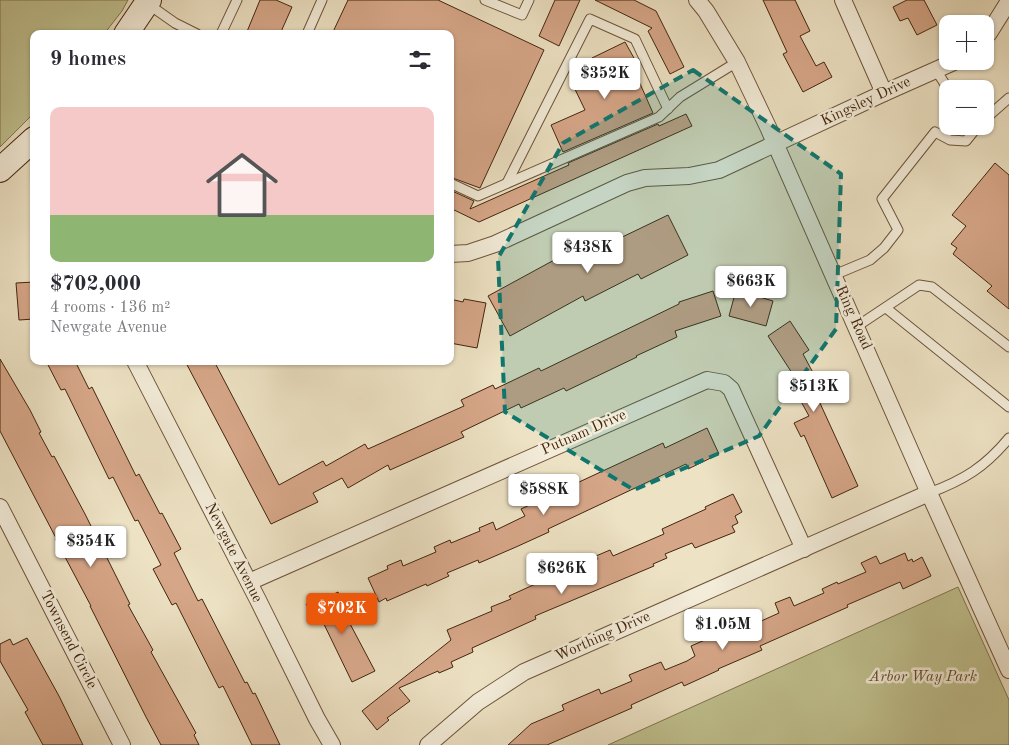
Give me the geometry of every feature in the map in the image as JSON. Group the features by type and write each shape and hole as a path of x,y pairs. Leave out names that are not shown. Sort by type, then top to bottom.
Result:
{"main road":[{"path":"129,30 148,2"},
{"path":"0,170 30,143"}],"street":[{"name":"Ring Road","path":"697,0 706,11 737,62 776,144 1009,670"},
{"path":"843,0 884,93"},
{"path":"994,25 1009,1"},
{"name":"Kingsley Drive","path":"454,254 468,253 495,244 627,183 645,178 689,176 719,170 939,69"},
{"name":"Newgate Avenue","path":"137,365 249,582 316,719 332,745"},
{"name":"Putnam Drive","path":"249,582 707,380 724,383 731,389 804,549"},
{"name":"Worthing Drive","path":"428,745 478,702 524,672 929,492"},
{"name":"Townsend Circle","path":"0,507 6,532 122,745"}],"lane":[{"path":"223,30 237,0"},
{"path":"308,30 322,0"},
{"path":"485,0 522,15 529,0"},
{"path":"148,2 190,30"},
{"path":"508,183 590,19 635,39 668,108"},
{"path":"454,185 478,196 508,183 659,117 680,97 737,62"},
{"path":"936,70 942,80"},
{"path":"994,110 1009,98"},
{"path":"834,275 870,260 884,248 898,230 882,199 935,132 939,134"},
{"path":"941,135 950,140 966,141 971,135"},
{"path":"856,327 919,286 932,287 1009,347"},
{"path":"886,308 1009,408"},
{"path":"929,492 966,477 981,467 1009,438"}],"highlighted area":[{"path":"693,70 841,174 836,329 759,436 634,490 505,412 498,258 563,143"}],"green space":[{"path":"0,0 128,0 107,30 30,30 30,117 0,147"},
{"name":"Arbor Way Park","path":"958,587 1009,700 1009,745 608,745"}],"building":[{"path":"260,0 276,0 292,7 282,30 248,30"},
{"path":"348,0 438,0 544,50 480,188 454,178 454,30 334,30"},
{"path":"555,0 580,0 559,46 539,36"},
{"path":"595,0 634,0 656,11 684,67 670,74 648,31 652,28"},
{"path":"763,0 795,0 810,31 800,36 816,66 824,62 832,77 803,92 783,54 787,52"},
{"path":"907,0 924,0 937,25 917,35 908,18 900,21 893,7"},
{"path":"625,42 639,67 634,70 653,113 563,152 551,125 585,110 572,83 598,70 592,58"},
{"path":"686,114 692,126 479,222 454,210 454,192 474,201 470,209 569,165 568,163 658,124 659,126"},
{"path":"995,163 1009,175 1009,309 987,291 992,286 953,254 957,248 951,244 966,226 952,215"},
{"path":"668,215 688,255 641,279 638,274 585,301 583,296 510,336 488,296 556,259 558,263 612,236 614,241"},
{"path":"30,282 30,319 19,320 16,283"},
{"path":"736,290 773,301 766,326 729,316"},
{"path":"713,291 721,316 675,331 677,337 637,357 566,391 564,388 521,408 519,404 461,432 464,437 390,470 388,465 348,488 342,478 313,493 318,502 271,524 187,365 216,365 279,485 323,461 326,466 365,444 368,449 464,406 461,400 493,385 495,389 539,368 541,371 679,304 679,302"},
{"path":"464,299 486,303 477,348 454,344 454,300 463,302"},
{"path":"790,321 809,350 803,354 826,397 819,401 858,486 832,498 804,435 801,437 794,423 809,416 787,376 792,373 768,336"},
{"path":"0,359 30,410 41,432 39,433 52,457 54,456 85,514 130,604 128,605 153,650 151,652 196,733 194,735 199,745 161,745 146,717 0,431"},
{"path":"48,365 77,365 89,389 92,387 136,476 139,474 160,514 162,513 181,549 174,553 198,601 202,599 245,683 247,682 253,694 255,693 280,745 252,745 223,686 219,688 176,603 172,605 153,569 161,565 138,520 135,521 113,477 109,479 65,389 61,390"},
{"path":"707,428 719,454 688,469 686,464 548,529 549,532 479,563 478,560 447,573 449,576 427,586 426,584 387,601 386,598 379,602 368,578 388,569 387,566 401,560 403,566 436,552 434,547 450,540 451,543 480,531 479,528 493,522 496,530 525,516 521,509 663,443 665,448"},
{"path":"733,494 742,512 735,516 738,523 732,526 735,532 695,548 692,543 665,554 667,558 653,564 654,566 535,616 536,619 472,648 473,652 451,662 453,667 439,673 438,671 399,688 410,701 387,718 389,720 377,730 362,711 451,640 447,630 492,611 491,607 511,599 509,596 553,576 552,573 566,567 568,572 598,559 596,556 610,550 613,556 664,534 662,529 706,509 705,507"},
{"path":"905,553 908,561 912,559 913,562 922,557 931,576 903,589 900,582 847,605 848,607 760,646 762,650 684,686 682,682 631,705 632,708 547,745 508,745 531,724 564,710 562,705 599,689 601,694 632,681 629,675 661,662 665,670 687,661 695,656 691,646 728,628 732,638 760,625 759,622 779,613 775,603 790,597 794,606 824,593 822,589 866,572 861,563 876,556 880,564"},
{"path":"338,592 351,618 348,620 375,671 352,682 320,616 314,619 306,604 322,596 324,599"},
{"path":"27,638 83,745 43,745 25,712 28,710 0,661 0,644 10,639 13,645"}]}
